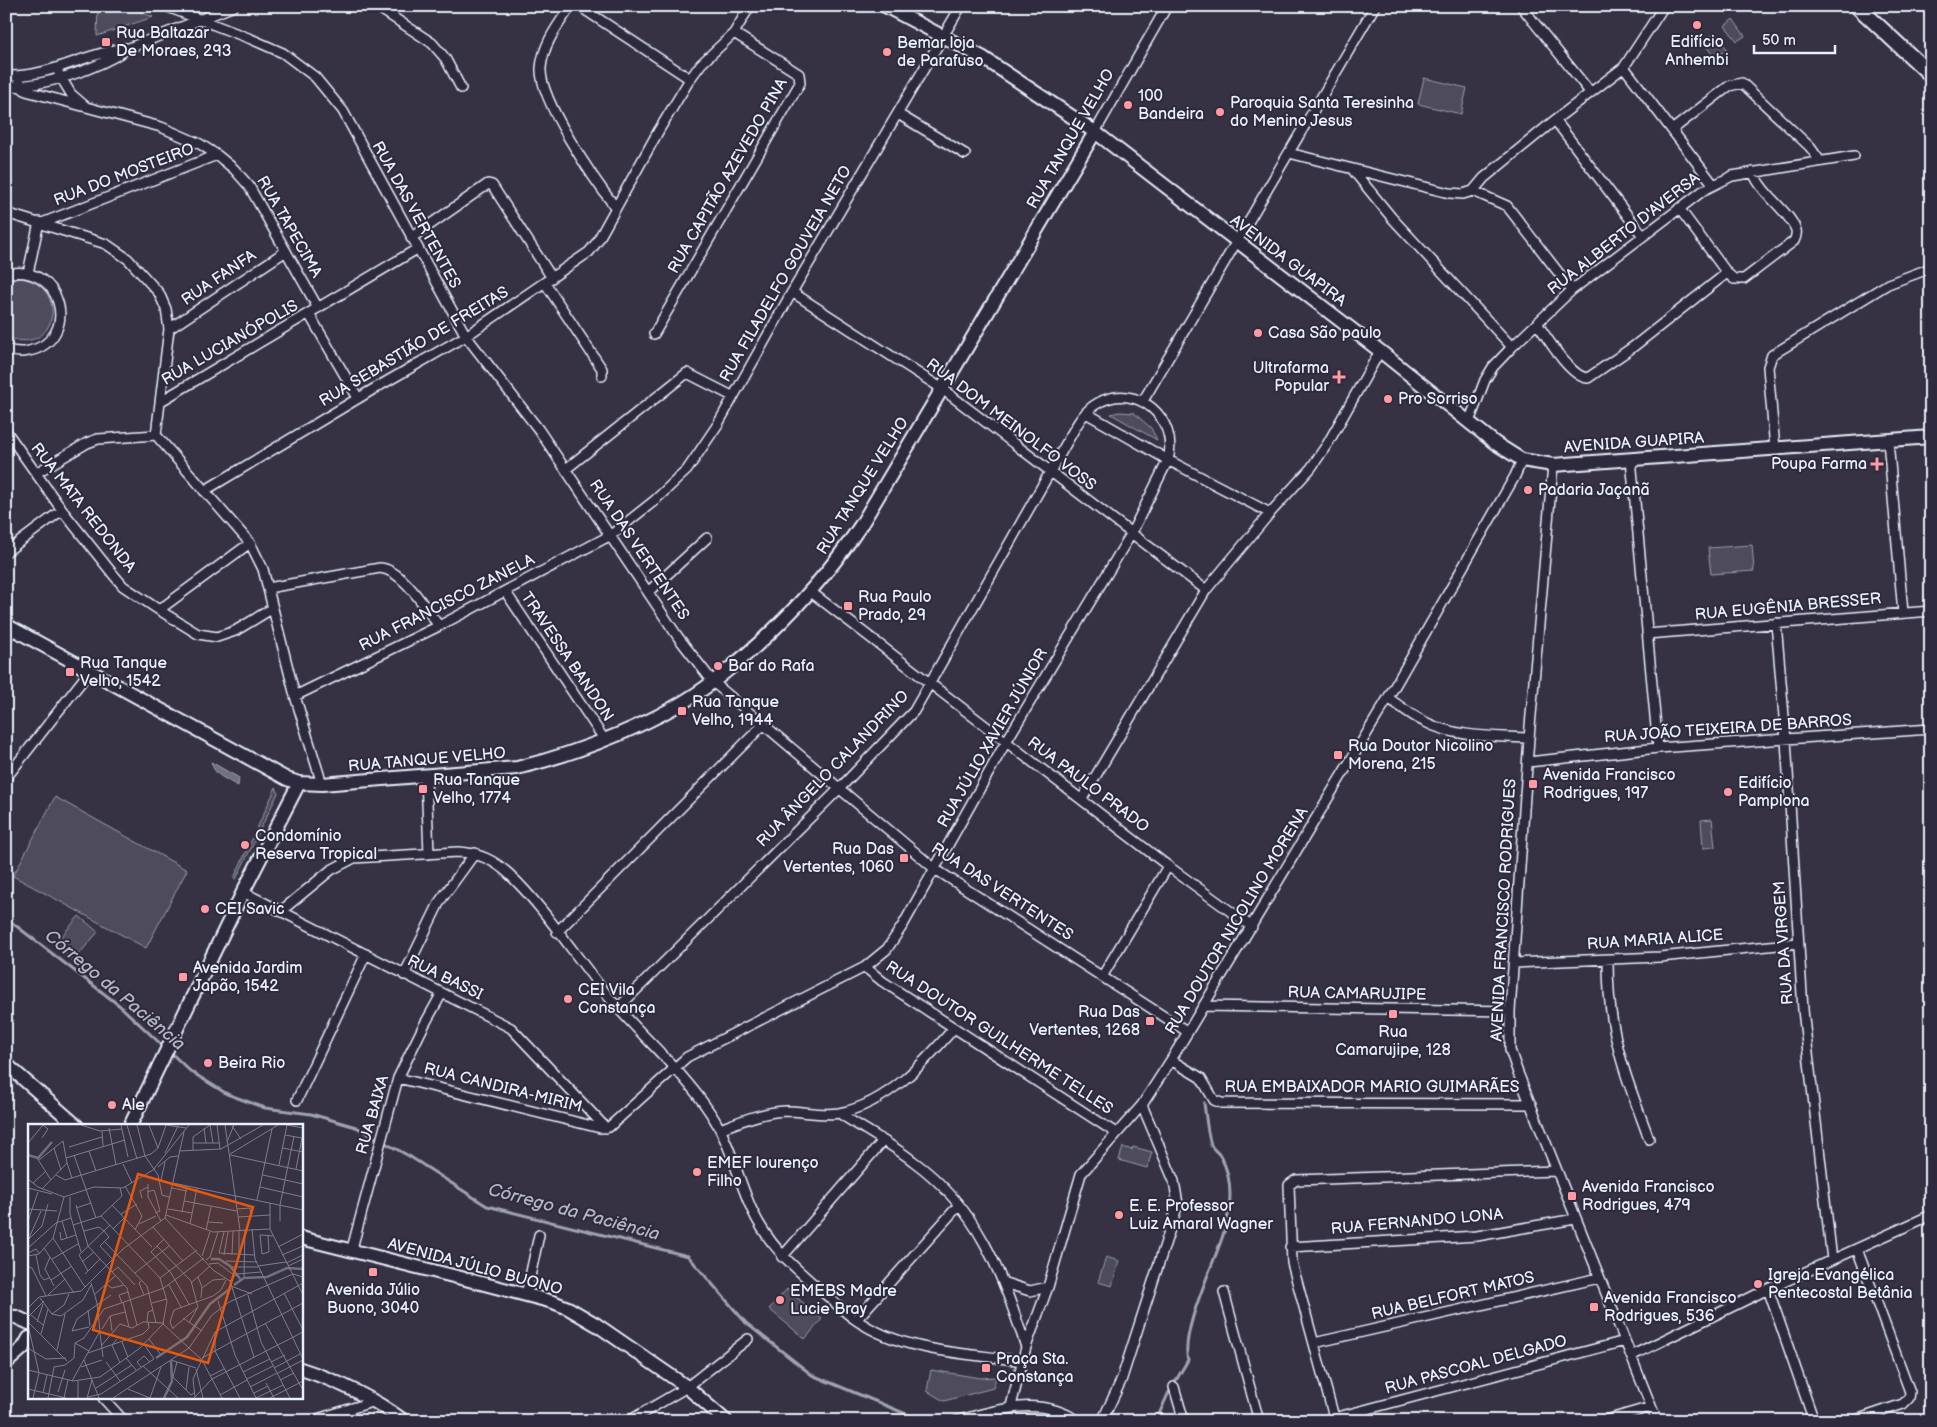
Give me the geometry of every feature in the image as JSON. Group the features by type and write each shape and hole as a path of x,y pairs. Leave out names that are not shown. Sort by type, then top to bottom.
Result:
{"main road":[{"path":"1857,6 1931,75"}],"street":[{"name":"RUA DAS VERTENTES","path":"166,6 282,53 315,77 342,111 466,336 566,469 678,637 713,682 935,869 1103,975 1188,1032"},
{"path":"6,86 20,86 61,77 114,58 129,48 234,6"},
{"path":"376,6 432,43 445,58 461,88"},
{"path":"571,6 552,33 546,47 542,68 543,84 547,97 568,135 616,208"},
{"path":"580,6 690,80"},
{"name":"RUA SEBASTIÃO DE FREITAS","path":"204,491 358,398 466,336 589,252 690,80 701,64 734,33 750,6"},
{"name":"AVENIDA GUAPIRA","path":"885,6 944,36 1022,82 1095,132 1380,351 1495,443 1522,460 1552,465 1931,437"},
{"name":"RUA FILADELFO GOUVEIA NETO","path":"611,535 654,501 687,470 703,449 792,292 961,6"},
{"name":"RUA TANQUE VELHO","path":"9,632 89,672 240,754 299,783 322,784 517,768 546,761 604,739 685,700 713,682 811,592 837,562 861,525 1095,132 1167,6"},
{"path":"1143,402 1375,6"},
{"path":"1522,6 1590,92"},
{"path":"1289,153 1449,193 1463,194 1472,191 1484,178 1555,120 1624,67 1664,6"},
{"name":"RUA CAPITÃO AZEVEDO PINA","path":"654,334 800,83 799,74 734,33"},
{"path":"6,76 19,76 56,68 112,50 129,48"},
{"path":"1624,67 1713,184"},
{"name":"RUA TAPECIMA","path":"56,68 70,94 78,102 91,110"},
{"path":"19,76 20,86"},
{"path":"1672,130 1729,86 1742,83 1810,147 1820,161"},
{"name":"RUA TAPECIMA","path":"20,86 26,91 91,110 161,127 200,144 217,155 234,168 249,186 318,308"},
{"path":"898,114 965,154"},
{"path":"1555,120 1643,236"},
{"name":"RUA DO MOSTEIRO","path":"40,222 217,155"},
{"name":"RUA ALBERTO D'AVERSA","path":"1468,422 1485,380 1493,367 1537,323 1572,290 1713,184 1754,172 1854,156"},
{"path":"1352,169 1392,218 1512,348"},
{"path":"1680,208 1727,273 1734,279 1744,279 1794,242 1797,236 1795,228 1762,188 1754,172"},
{"path":"411,238 484,184 492,185 602,369 602,376"},
{"path":"1472,191 1507,206 1572,290"},
{"path":"6,213 106,244 128,260 159,293 166,309 169,329 156,435 250,542 263,569 295,696 322,784"},
{"path":"28,273 40,222"},
{"name":"RUA LUCIANÓPOLIS","path":"161,401 417,249"},
{"name":"RUA FANFA","path":"169,329 286,251"},
{"path":"1775,449 1768,367 1772,355 1888,284 1931,268"},
{"path":"6,274 28,273 40,277 50,285 57,296 60,309 59,322 54,334 46,343 35,350 22,352 6,349"},
{"path":"1537,323 1574,372 1583,378 1588,378 1633,347 1727,273"},
{"name":"RUA DOM MEINOLFO VOSS","path":"792,292 941,388 1050,473 1206,590"},
{"path":"309,314 358,398"},
{"path":"1082,800 1206,590 1270,513 1311,468 1380,351"},
{"path":"566,469 687,373 732,396"},
{"path":"1168,460 1171,442 1167,426 1157,412 1143,402 1128,397 1111,398 1097,404 1086,413 1168,460 1270,513"},
{"name":"RUA ÂNGELO CALANDRINO","path":"618,1008 839,789 904,722 923,698 1086,413"},
{"name":"RUA MATA REDONDA","path":"6,431 62,510 123,586 159,610 198,634 217,637 235,631 274,608"},
{"path":"36,473 87,443 98,439 156,435"},
{"path":"1888,440 1903,613"},
{"path":"1630,459 1658,748"},
{"name":"RUA JÚLIO XAVIER JÚNIOR","path":"603,1128 614,1126 674,1066 687,1057 865,967 887,948 935,869 1006,742 1131,534 1168,460"},
{"name":"RUA DOUTOR NICOLINO MORENA","path":"1011,1406 1026,1347 1048,1287 1076,1185 1087,1165 1142,1105 1171,1060 1388,698 1515,476 1522,460"},
{"name":"AVENIDA FRANCISCO RODRIGUES","path":"1552,465 1529,738 1510,1012 1510,1050 1575,1219 1657,1421"},
{"path":"6,552 62,510"},
{"name":"RUA FRANCISCO ZANELA","path":"295,696 439,626 611,535"},
{"path":"648,592 707,538"},
{"path":"159,610 250,542"},
{"path":"268,588 387,568 395,572 405,582 439,626"},
{"name":"TRAVESSA BANDON","path":"505,591 604,739"},
{"name":"RUA PAULO PRADO","path":"811,592 1168,866 1252,927"},
{"name":"RUA EUGÊNIA BRESSER","path":"1647,634 1931,611"},
{"name":"RUA DA VIRGEM","path":"1776,623 1806,1036 1832,1260"},
{"path":"6,778 89,672"},
{"path":"1388,698 1424,722 1463,734 1529,738"},
{"path":"557,932 763,725"},
{"name":"RUA JOÃO TEIXEIRA DE BARROS","path":"1528,762 1658,748 1931,728"},
{"path":"426,776 430,854"},
{"path":"131,1124 242,892 299,783"},
{"path":"404,975 440,902 474,853"},
{"path":"281,911 343,862 354,858 474,853 495,863 508,874 618,1008 674,1066 701,1099 720,1129 752,1210 768,1238 782,1257 856,1320 882,1333 918,1346 951,1354 1022,1361"},
{"path":"1103,975 1168,866"},
{"name":"RUA BASSI","path":"242,892 512,1028 603,1128"},
{"name":"RUA MARIA ALICE","path":"1514,963 1608,960 1798,943"},
{"path":"297,1100 366,954"},
{"path":"1608,960 1609,995 1614,1030 1626,1076 1649,1139"},
{"name":"RUA DOUTOR GUILHERME TELLES","path":"865,967 882,981 1116,1133"},
{"name":"RUA BAIXA","path":"351,1252 398,1078 442,993"},
{"name":"RUA CAMARUJIPE","path":"1204,1006 1510,1012"},
{"path":"720,1129 757,1116 773,1113 839,1113 874,1099 895,1086 931,1055 954,1028"},
{"name":"RUA EMBAIXADOR MARIO GUIMARÃES","path":"1171,1060 1201,1078 1214,1100 1221,1103 1531,1104"},
{"path":"6,1064 75,1124"},
{"name":"RUA CANDIRA-MIRIM","path":"398,1078 603,1128"},
{"path":"1102,1421 1121,1382 1178,1204 1174,1181 1142,1105"},
{"path":"839,1113 911,1159 930,1174 960,1205 980,1233 1005,1283 1026,1347"},
{"path":"782,1257 882,1142"},
{"path":"1335,1420 1290,1247 1289,1185 1296,1180 1556,1171"},
{"path":"856,1320 960,1205"},
{"path":"1631,1356 1768,1289 1931,1216"},
{"name":"RUA FERNANDO LONA","path":"1290,1247 1477,1236 1575,1219"},
{"path":"526,1295 539,1235"},
{"name":"AVENIDA JÚLIO BUONO","path":"302,1238 553,1302 579,1314 687,1387 726,1421"},
{"path":"1853,1421 1903,1404 1909,1398 1910,1392 1857,1249"},
{"name":"RUA BELFORT MATOS","path":"1314,1343 1599,1278"},
{"path":"1005,1283 1030,1291 1048,1287"},
{"path":"1768,1289 1814,1421"},
{"path":"1224,1292 1259,1421"},
{"path":"6,1316 16,1316 28,1322"},
{"path":"629,1421 687,1387 748,1338"},
{"path":"6,1363 24,1347 28,1340"},
{"name":"RUA PASCOAL DELGADO","path":"1335,1420 1624,1341"},
{"path":"302,1369 375,1401 404,1421"},
{"path":"1174,1387 1184,1421"},
{"path":"104,1400 124,1421"},
{"path":"311,1421 375,1401"},
{"path":"959,1420 1011,1406 1027,1405 1050,1408 1078,1421"},
{"path":"1603,1421 1652,1407"}],"shaded area":[{"path":"98,6 126,6 153,17 97,36"},
{"path":"1733,19 1745,36 1737,41 1725,26"},
{"path":"1715,33 1727,49 1715,58 1703,42"},
{"path":"1424,78 1467,88 1461,114 1418,104"},
{"path":"19,278 36,283 46,293 51,305 51,318 47,329 37,337 24,341 6,337 6,282"},
{"path":"1119,412 1134,413 1151,428 1157,440 1111,414"},
{"path":"1752,545 1754,571 1711,574 1708,548"},
{"path":"276,787 278,793 236,879 234,878"},
{"path":"55,797 187,870 146,948 13,876"},
{"path":"1712,819 1715,847 1703,848 1701,820"},
{"path":"79,916 98,932 73,961 54,945"},
{"path":"1123,1147 1132,1150 1133,1147 1152,1152 1147,1168 1119,1160"},
{"path":"1106,1257 1119,1261 1112,1286 1098,1282"},
{"path":"787,1289 822,1319 805,1339 769,1309"},
{"path":"931,1370 980,1378 996,1377 993,1388 944,1401 927,1391"}],"water":[{"path":"211,762 239,778 238,786 218,774"}],"waterway":[{"name":"Córrego da Paciência","path":"6,918 120,1006 164,1047"},
{"name":"Córrego da Paciência","path":"169,1051 190,1071 227,1094 265,1108 311,1114 356,1127 409,1156 487,1206 688,1256 746,1323 812,1375 923,1421"},
{"path":"1156,1421 1168,1394 1188,1360 1187,1348 1193,1316 1223,1235 1228,1216 1230,1196 1228,1176 1221,1157 1211,1145 1204,1103"}],"place":[{"name":"Edifício Anhembi","path":"1697,25"},
{"name":"Rua Baltazar De Moraes, 293","path":"106,42"},
{"name":"Bemar loja de Parafuso","path":"887,52"},
{"name":"100 Bandeira","path":"1128,105"},
{"name":"Paroquia Santa Teresinha do Menino Jesus","path":"1220,112"},
{"name":"Casa São paulo","path":"1258,333"},
{"name":"Ultrafarma Popular","path":"1339,377"},
{"name":"Pro Sorriso","path":"1388,399"},
{"name":"Poupa Farma","path":"1877,464"},
{"name":"Padaria Jaçanã","path":"1528,490"},
{"name":"Rua Paulo Prado, 29","path":"848,606"},
{"name":"Bar do Rafa","path":"718,666"},
{"name":"Rua Tanque Velho, 1542","path":"70,672"},
{"name":"Rua Tanque Velho, 1944","path":"682,711"},
{"name":"Rua Doutor Nicolino Morena, 215","path":"1338,755"},
{"name":"Avenida Francisco Rodrigues, 197","path":"1533,784"},
{"name":"Rua Tanque Velho, 1774","path":"423,789"},
{"name":"Edifício Pamplona","path":"1728,792"},
{"name":"Condomínio Reserva Tropical","path":"245,845"},
{"name":"Rua Das Vertentes, 1060","path":"904,858"},
{"name":"CEI Savic","path":"205,909"},
{"name":"Avenida Jardim Japão, 1542","path":"183,977"},
{"name":"CEI Vila Constança","path":"568,999"},
{"name":"Rua Camarujipe, 128","path":"1393,1014"},
{"name":"Rua Das Vertentes, 1268","path":"1150,1021"},
{"name":"Beira Rio","path":"208,1063"},
{"name":"Ale","path":"112,1105"},
{"name":"EMEF lourenço Filho","path":"697,1172"},
{"name":"Avenida Francisco Rodrigues, 479","path":"1572,1196"},
{"name":"E. E. Professor Luiz Amaral Wagner","path":"1119,1215"},
{"name":"Avenida Júlio Buono, 3040","path":"373,1272"},
{"name":"Igreja Evangélica Pentecostal Betânia","path":"1758,1284"},
{"name":"EMEBS Madre Lucie Bray","path":"780,1300"},
{"name":"Avenida Francisco Rodrigues, 536","path":"1594,1307"},
{"name":"Praça Sta. Constança","path":"986,1368"}]}
